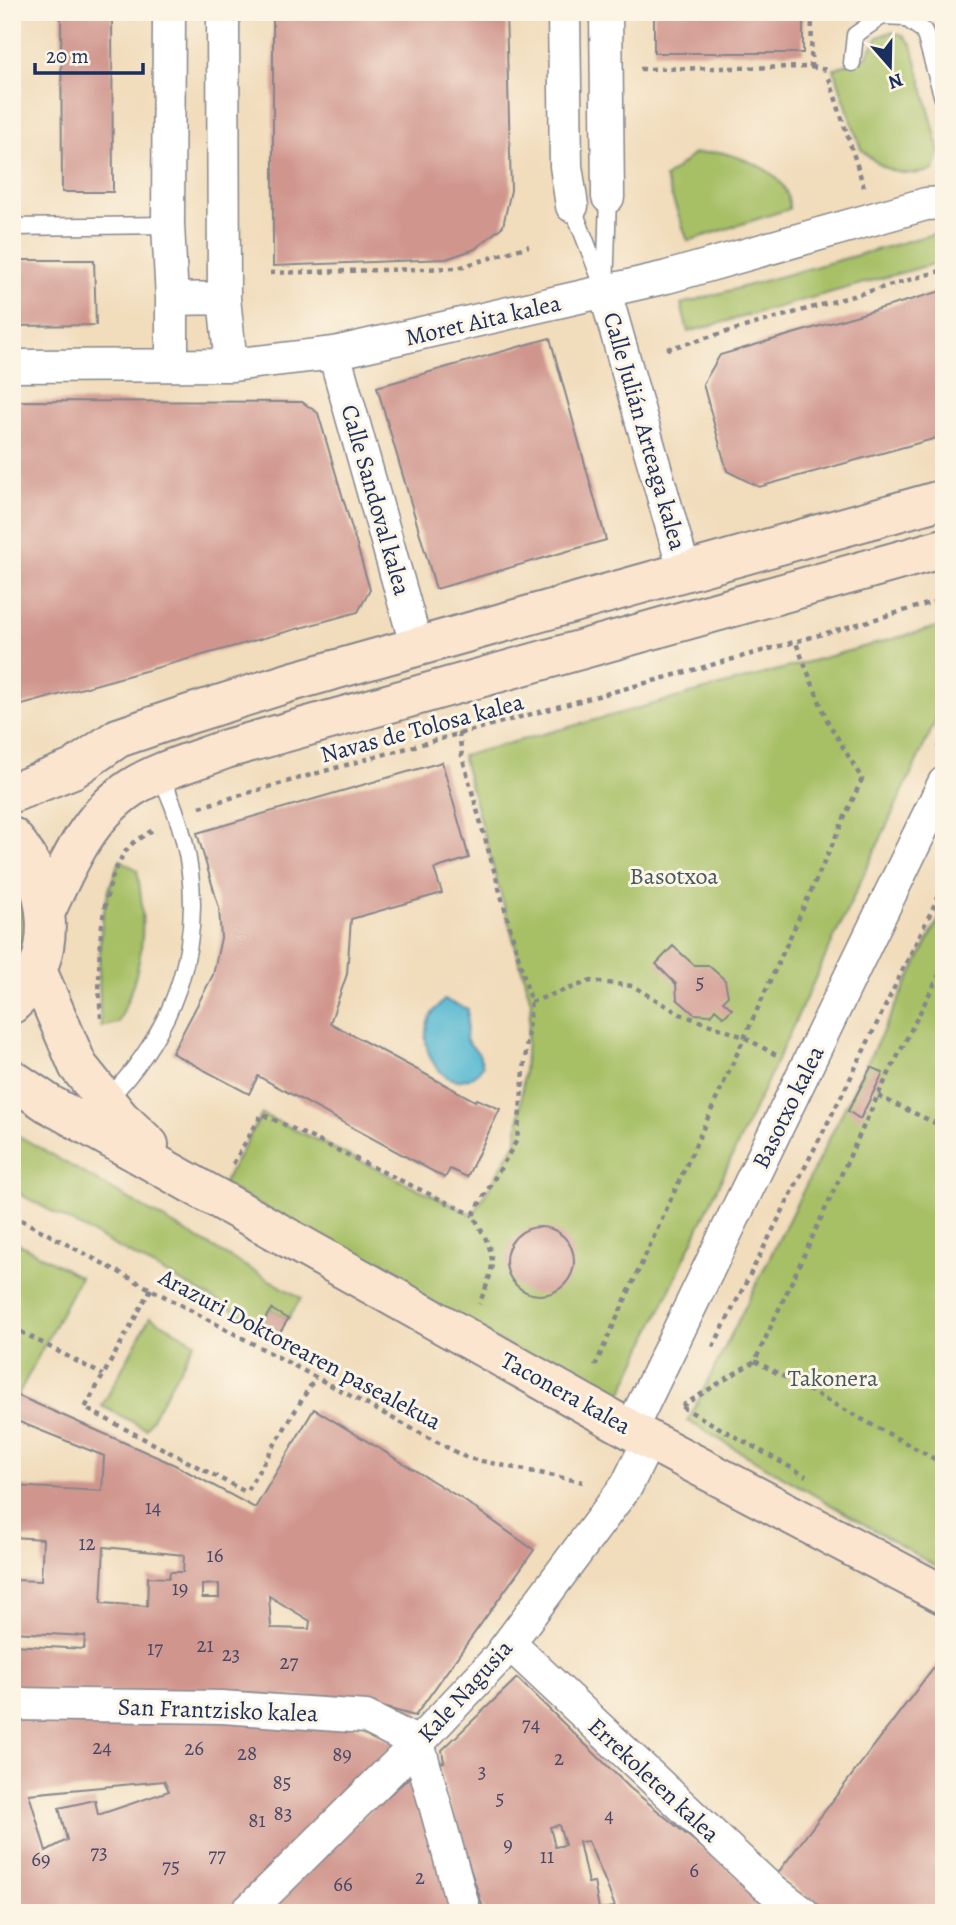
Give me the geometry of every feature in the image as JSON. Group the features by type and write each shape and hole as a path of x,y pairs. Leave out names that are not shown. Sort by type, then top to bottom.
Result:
{"street":[{"path":"169,12 168,225 172,365"},
{"path":"223,12 224,298 231,365"},
{"name":"Calle Julián Arteaga kalea","path":"564,12 566,166 572,206"},
{"name":"Calle Julián Arteaga kalea","path":"606,12 608,197"},
{"name":"Moret Aita kalea","path":"12,366 231,365 334,353 605,292 926,204 944,204"},
{"name":"Calle Julián Arteaga kalea","path":"605,292 684,570"},
{"path":"172,299 224,298"},
{"name":"Calle Sandoval kalea","path":"334,353 417,648"},
{"path":"12,793 73,769 118,738 291,682 944,499"},
{"name":"Navas de Tolosa kalea","path":"47,911 74,850 101,815 131,789 160,775 226,749 944,548"},
{"name":"Basotxo kalea","path":"640,1435 808,1067 944,783"},
{"path":"12,1004 37,970 45,941 47,911 37,872 13,836"},
{"name":"Taconera kalea","path":"37,970 78,1066 106,1101 207,1175 640,1435 944,1595"},
{"name":"Taconera kalea","path":"12,1079 49,1104 207,1175"},
{"name":"Kale Nagusia","path":"246,1913 418,1743 509,1643 627,1485 640,1435"},
{"name":"Errekoleten kalea","path":"509,1643 765,1884 803,1913"},
{"name":"San Frantzisko kalea","path":"12,1704 222,1707 366,1717 418,1743"},
{"path":"418,1743 466,1913"}],"lane":[{"path":"852,63 855,35 882,16 904,17 924,31 944,102"},
{"name":"Calle Julián Arteaga kalea","path":"605,292 608,197"},
{"name":"Calle Julián Arteaga kalea","path":"572,206 605,292"},
{"path":"12,227 168,225"},
{"path":"106,1101 152,1046 182,980 191,933 192,884 178,814 160,775"}],"path":[{"path":"811,67 812,12"},
{"path":"638,69 826,68 866,190"},
{"path":"270,273 458,268 529,246"},
{"path":"667,349 944,270"},
{"path":"101,1027 98,978 113,874 129,846 178,814 459,732 796,643 944,599"},
{"path":"593,1373 862,779 827,719 796,643"},
{"path":"459,732 462,756 531,1002 517,1140 473,1215"},
{"path":"707,1357 848,1083 944,885"},
{"path":"688,1394 682,1406 755,1361 878,1096 944,965"},
{"path":"531,1002 592,981 633,986 680,1014 744,1037 779,1056 808,1067"},
{"path":"878,1096 935,1123 944,1132"},
{"path":"207,1175 231,1169 262,1114 473,1215 491,1247 494,1271 477,1309"},
{"name":"Arazuri Doktorearen pasealekua","path":"12,1215 467,1458 583,1482"},
{"path":"151,1289 85,1408 246,1492 315,1378"},
{"path":"12,1327 103,1375"},
{"path":"755,1361 944,1464"}],"green space":[{"path":"890,32 903,35 912,45 940,152 933,170 922,173 903,173 885,168 861,149 834,69 866,57 878,37"},
{"path":"720,152 754,164 775,177 788,197 789,209 688,241 665,178 694,154"},
{"path":"944,231 944,261 688,332 681,304"},
{"name":"Basotxoa","path":"944,625 944,703 615,1407 223,1184 262,1114 473,1215 517,1140 531,1002 462,756"},
{"path":"121,860 137,870 142,911 141,948 133,985 118,1023 101,1027 99,964 102,920 106,899"},
{"path":"12,882 20,903 22,936 12,968"},
{"name":"Takonera","path":"944,909 944,1571 688,1421"},
{"path":"12,1132 301,1298 288,1319 271,1309 261,1325 12,1190"},
{"path":"12,1240 80,1277 18,1395 12,1393"},
{"path":"150,1317 195,1342 146,1429 102,1406"}],"water":[{"path":"444,1000 468,1009 466,1040 479,1054 483,1066 472,1077 460,1080 449,1078 431,1059 426,1031 430,1017"}],"building":[{"path":"61,12 112,12 113,192 62,192"},
{"path":"273,12 506,12 511,190 503,226 475,249 446,259 273,266"},
{"path":"654,12 803,12 803,53 654,53"},
{"path":"12,260 94,260 96,325 12,326"},
{"path":"941,291 944,293 944,436 759,487 727,471 703,384 720,355"},
{"path":"550,338 606,540 436,589 377,387"},
{"path":"12,401 302,402 318,413 370,590 358,612 12,706"},
{"path":"442,762 469,858 434,869 442,893 351,919 347,974 330,1023 475,1101 477,1099 500,1109 467,1177 450,1169 445,1178 258,1076 249,1094 172,1053 213,975 221,938 219,908 197,833"},
{"path":"673,946 694,965 708,965 725,980 728,996 723,1001 732,1009 724,1017 715,1009 711,1015 694,1014 677,999 676,984 656,964"},
{"path":"871,1067 883,1073 860,1119 848,1111"},
{"path":"540,1227 553,1230 564,1237 571,1248 574,1261 571,1274 564,1285 553,1292 540,1295 527,1292 516,1285 509,1274 506,1261 509,1248 516,1237 527,1230"},
{"path":"271,1309 288,1319 276,1339 259,1329"},
{"path":"12,1393 175,1465 255,1508 314,1409 462,1499 534,1550 415,1716 361,1701 307,1697 12,1690 12,1645 84,1649 85,1636 12,1632 12,1580 41,1581 43,1539 12,1537 12,1486 102,1491 104,1456 12,1419","holes":["104,1547 184,1555 183,1572 170,1572 169,1578 148,1577 147,1606 101,1603","219,1584 219,1598 202,1598 202,1585","269,1596 310,1621 309,1629 271,1628"]},
{"path":"940,1659 944,1662 944,1913 829,1913 777,1874"},
{"path":"517,1678 630,1788 782,1913 485,1913 453,1818 439,1763 444,1762 442,1750","holes":["559,1825 565,1845 555,1847 550,1827","588,1841 606,1883 615,1907 599,1909 594,1882 588,1883 579,1842"]},
{"path":"12,1712 346,1723 396,1743 227,1913 12,1913","holes":["164,1781 169,1791 98,1815 95,1800 59,1808 67,1840 46,1851 29,1794"]},
{"path":"409,1778 417,1779 460,1913 269,1913 351,1827"}]}
